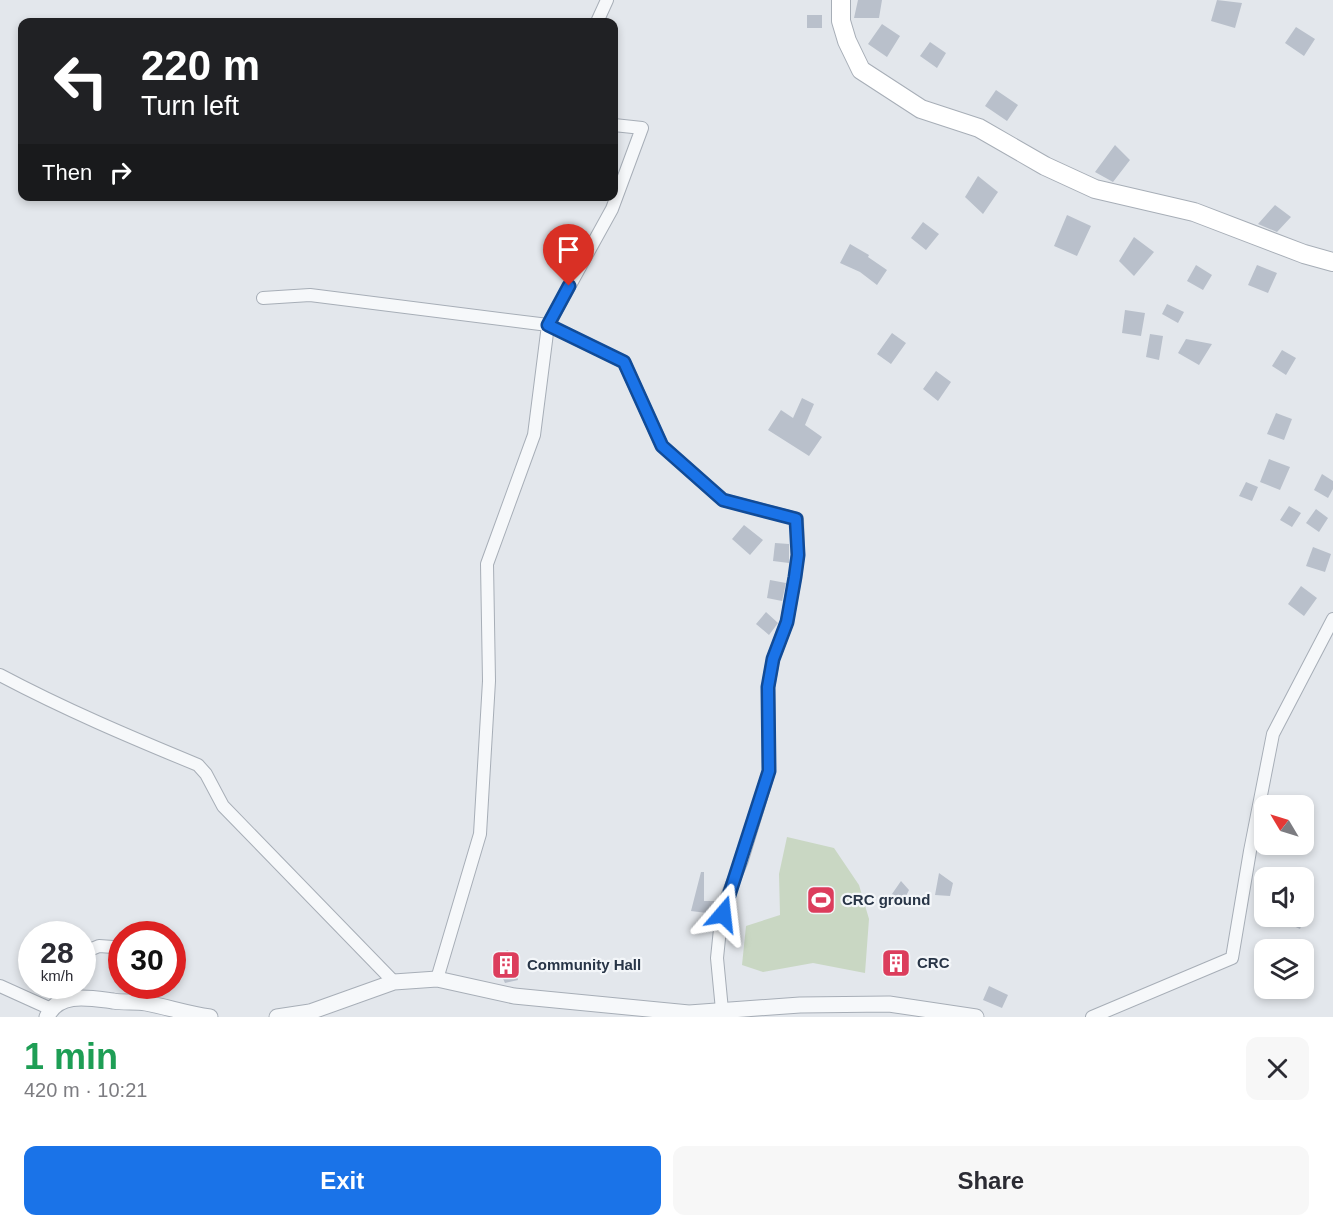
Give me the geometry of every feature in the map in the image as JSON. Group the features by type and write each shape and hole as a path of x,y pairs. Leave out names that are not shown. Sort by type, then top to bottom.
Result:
{"main road":[{"path":"841,0 841,21 846,41 861,70 921,109 979,128 1045,166 1095,189 1194,212 1304,254 1333,262"}],"street":[{"path":"599,18 607,0"},
{"path":"618,125 642,128 618,193"},
{"path":"437,979 480,834 489,681 488,564 534,435 548,325 615,201"},
{"path":"263,298 310,295 548,325 624,362 662,446 723,500 796,519 798,555 795,577 787,622 773,659 768,687 769,771 742,860 726,899 720,929 717,958 722,1010"},
{"path":"1092,1017 1232,958 1273,734 1333,619"},
{"path":"0,675 108,727 198,765 206,774 224,806 394,982"},
{"path":"277,1017 310,1012 394,982 437,979 514,996 689,1013 800,1005 889,1004 976,1017"},
{"path":"0,986 49,1013 60,999"},
{"path":"96,998 115,1002 143,1002 210,1017"}],"green space":[{"name":"CRC ground","path":"787,837 834,848 859,885 869,919 865,973 813,963 763,972 742,965 746,926 780,915 779,874"}],"building":[{"path":"858,0 882,0 879,18 854,18"},
{"path":"1217,0 1242,3 1235,28 1211,21"},
{"path":"807,15 822,15 822,28 807,28"},
{"path":"882,24 900,36 887,57 868,44"},
{"path":"1296,27 1315,39 1304,56 1285,43"},
{"path":"930,42 946,53 937,68 920,56"},
{"path":"996,90 1018,105 1007,121 985,106"},
{"path":"1115,145 1130,160 1113,182 1095,172"},
{"path":"978,176 998,192 983,214 965,197"},
{"path":"1275,205 1291,217 1277,232 1258,224"},
{"path":"1067,215 1091,226 1077,256 1054,246"},
{"path":"923,222 939,234 926,250 911,238"},
{"path":"1134,237 1154,252 1134,276 1119,261"},
{"path":"850,244 869,255 868,257 887,270 877,285 860,272 840,263"},
{"path":"1196,265 1212,275 1203,290 1187,281"},
{"path":"1257,265 1277,273 1268,293 1248,285"},
{"path":"1167,304 1184,312 1178,323 1162,314"},
{"path":"1125,310 1145,313 1141,336 1122,333"},
{"path":"892,333 906,343 891,364 877,354"},
{"path":"1150,334 1163,336 1159,360 1146,357"},
{"path":"1186,339 1212,344 1199,365 1178,353"},
{"path":"1282,350 1296,358 1286,375 1272,366"},
{"path":"936,371 951,382 938,401 923,389"},
{"path":"802,398 814,404 805,425 822,437 809,456 768,430 781,410 793,418"},
{"path":"1276,413 1292,419 1284,440 1267,434"},
{"path":"1269,459 1290,467 1280,490 1260,482"},
{"path":"1322,474 1333,481 1333,489 1328,498 1314,490"},
{"path":"1246,482 1258,487 1252,501 1239,496"},
{"path":"1289,506 1301,513 1292,527 1280,520"},
{"path":"1316,509 1328,518 1319,532 1306,523"},
{"path":"744,525 763,540 750,555 732,539"},
{"path":"775,543 789,544 789,563 773,561"},
{"path":"1313,547 1331,554 1325,572 1306,566"},
{"path":"770,580 786,583 782,601 767,598"},
{"path":"1301,586 1317,598 1304,616 1288,604"},
{"path":"766,612 778,623 769,635 756,624"},
{"path":"701,872 704,872 704,901 716,901 715,914 691,911"},
{"path":"939,873 953,883 950,896 935,895"},
{"path":"901,881 909,890 903,902 892,894"},
{"name":"Community Hall","path":"508,950 518,980 505,983 498,968 497,954"},
{"name":"CRC","path":"890,955 903,955 903,972 889,972"},
{"path":"989,986 1008,995 1002,1008 983,1000"}],"place":[{"name":"CRC ground","path":"821,900"},
{"name":"CRC","path":"896,963"},
{"name":"Community Hall","path":"506,965"}],"route":[{"path":"569,286 548,325 624,362 662,446 723,500 796,519 798,555 795,577 787,622 773,659 768,687 769,771 723,914"}]}
